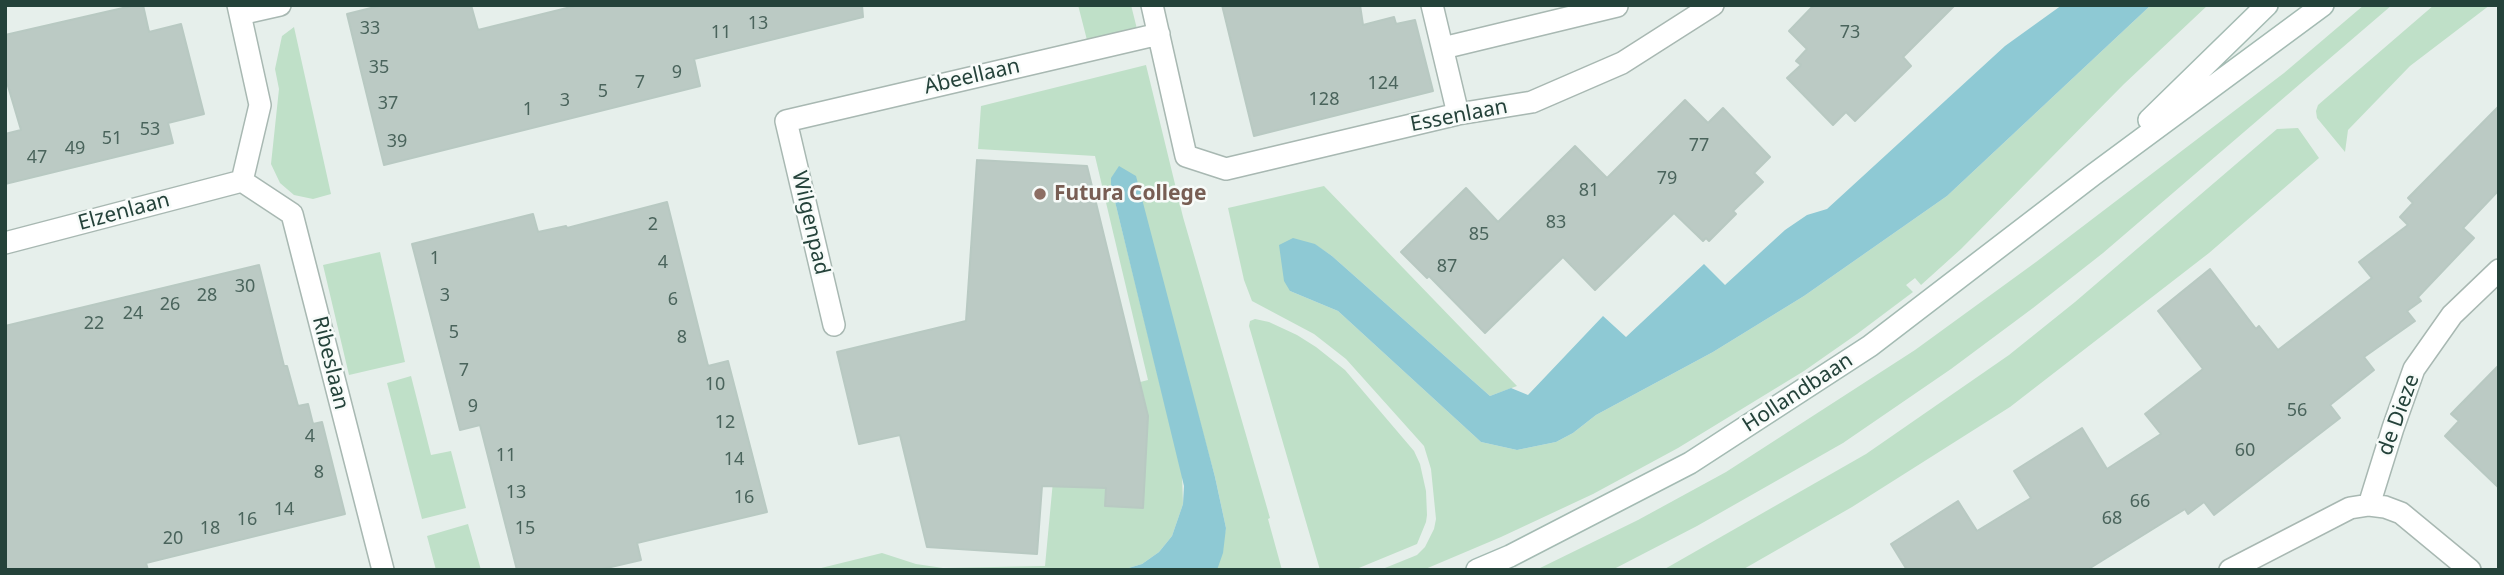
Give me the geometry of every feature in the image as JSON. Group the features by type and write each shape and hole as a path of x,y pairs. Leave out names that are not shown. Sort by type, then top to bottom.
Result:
{"street":[{"path":"242,181 261,105 239,10 280,5"},
{"path":"1152,5 1159,34"},
{"path":"1432,5 1458,114"},
{"name":"Essenlaan","path":"1159,34 1186,156 1226,169 1458,114 1532,102 1622,62 1713,5"},
{"name":"Hollandbaan","path":"2093,175 2267,5"},
{"name":"Hollandbaan","path":"1476,570 1510,556 1690,463 1870,346 2093,175 2323,5"},
{"path":"1443,48 1617,6"},
{"name":"Abeellaan","path":"786,121 1159,34"},
{"name":"Wilgenpad","path":"786,121 834,325"},
{"name":"Elzenlaan","path":"5,243 242,181"},
{"name":"Ribeslaan","path":"242,181 292,214 383,570"},
{"name":"de Dieze","path":"2369,505 2414,369 2452,315 2499,270"},
{"path":"2230,570 2350,508 2369,505 2401,513 2470,570"}],"green space":[{"path":"1078,5 1131,5 1137,29 1087,40"},
{"path":"2151,5 2208,5 2124,84 1961,249 1921,285 1915,278 1906,285 1913,292 1857,334 1804,371 1678,448 1593,494 1423,570 1380,570 1417,555 1425,547 1434,529 1436,519 1431,469 1424,446 1346,359 1314,334 1252,301 1244,280 1228,208 1324,186 1517,386 1490,396 1332,256 1314,244 1290,291 1338,311 1481,442 1517,450 1556,442 1596,415 1713,352 1804,296 1947,196"},
{"path":"2364,5 2392,5 2103,253 1951,369 1843,443 1697,526 1612,570 1536,570 1638,520 1726,472 1915,350 2036,262 2284,73"},
{"path":"2434,5 2490,5 2410,66 2348,130 2345,152 2317,118 2318,105"},
{"path":"294,27 331,194 313,199 294,195 280,183 271,164 279,89 275,69 282,36"},
{"path":"1146,65 1183,217 1270,518 1268,519 1282,570 1217,570 1226,528 1215,477 1186,371 1112,178 1111,185 1182,474 1183,504 1172,536 1159,552 1142,564 1122,570 813,570 882,553 916,564 943,568 1045,566 1053,481 1105,391 1148,380 1095,156 978,149 981,106"},
{"path":"2298,128 2319,158 2209,253 2010,407 1852,507 1742,570 1663,570 1866,454 2009,355 2277,129"},
{"path":"380,252 405,362 349,375 323,265"},
{"path":"1255,319 1269,322 1297,335 1345,370 1414,451 1426,491 1427,515 1417,544 1354,570 1320,570 1249,326 1250,321"},
{"path":"411,376 431,455 451,451 466,508 422,519 387,383"},
{"path":"468,524 481,570 436,570 427,536"}],"water":[{"path":"2062,5 2151,5 1947,196 1804,296 1713,352 1596,415 1556,442 1517,450 1481,442 1338,311 1290,291 1284,281 1279,245 1293,238 1315,244 1490,396 1511,388 1528,395 1603,316 1626,337 1704,264 1725,285 1785,230 1807,215 1827,209 2005,46"},
{"path":"1119,166 1136,176 1215,477 1226,528 1223,553 1217,570 1122,570 1142,564 1159,552 1172,536 1183,504 1184,486 1111,185 1111,178"}],"building":[{"path":"143,5 149,32 181,24 204,114 168,123 173,143 5,184 5,134 21,130 5,76 5,35"},
{"path":"383,5 471,5 478,30 579,5 862,5 863,17 694,59 700,86 384,165 347,14"},
{"path":"1222,5 1360,5 1363,25 1394,17 1396,24 1415,20 1433,91 1254,136"},
{"path":"1814,5 1955,5 1903,57 1911,66 1855,121 1846,112 1833,125 1787,78 1801,65 1796,61 1807,49 1789,31"},
{"path":"1685,100 1708,123 1723,108 1770,157 1754,173 1763,182 1733,211 1736,214 1709,241 1706,238 1703,241 1674,213 1595,290 1563,257 1485,333 1429,276 1427,278 1401,252 1466,188 1498,222 1575,146 1607,178"},
{"path":"2499,106 2499,190 2463,228 2474,238 2418,297 2421,301 2407,311 2415,321 2364,357 2374,370 2330,405 2340,418 2214,515 2204,502 2188,514 2185,509 2087,570 1907,570 1891,544 1958,501 1977,531 2031,498 2014,471 2082,428 2107,469 2161,434 2145,414 2203,369 2158,311 2210,269 2256,329 2259,326 2278,350 2372,278 2359,262 2408,225 2400,217 2413,203 2408,198"},
{"path":"977,160 1087,166 1148,416 1143,508 1105,506 1106,488 1042,486 1037,554 927,547 900,435 859,444 837,352 966,321"},
{"path":"667,202 708,366 728,361 767,512 637,543 641,560 598,570 517,570 480,425 460,430 412,244 533,214 538,232 566,226 567,228"},
{"path":"259,265 284,366 287,366 298,406 308,404 313,424 322,422 345,514 146,563 148,570 5,570 5,326"},
{"path":"2499,365 2499,488 2445,436 2459,421 2451,414"}],"place":[{"name":"Futura College","path":"1040,194"}]}
